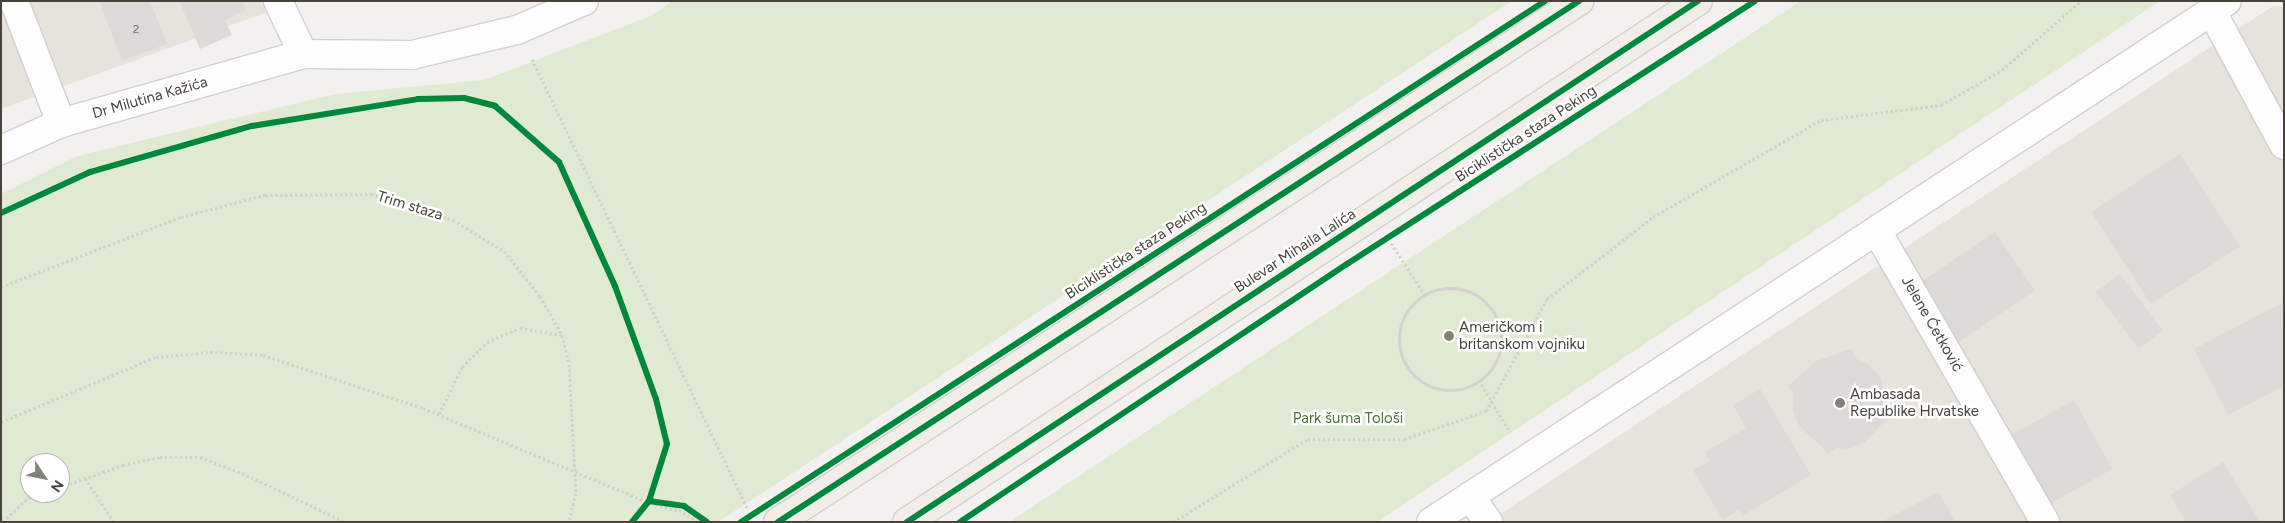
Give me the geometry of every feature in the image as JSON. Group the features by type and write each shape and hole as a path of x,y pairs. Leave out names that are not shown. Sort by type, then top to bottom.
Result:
{"main road":[{"path":"769,516 1579,1"},
{"name":"Bulevar Mihaila Lalića","path":"907,522 1698,1"}],"street":[{"path":"14,1 62,123"},
{"path":"278,1 303,54"},
{"name":"Dr Milutina Kažića","path":"1,150 62,123 303,54 412,54 517,30 584,1"},
{"path":"1431,522 2220,6 2284,145"},
{"name":"Jelene Ćetković","path":"1876,231 2045,522"},
{"path":"1470,496 1488,522"}],"path":[{"path":"1173,522 1308,439 1404,439 1486,411 1547,299 1653,218 1821,120 1941,105 2002,70 2081,1"},
{"path":"517,30 749,517 769,516"},
{"path":"1380,243 1396,232"},
{"path":"1388,238 1425,295"},
{"path":"1452,288 1468,290 1494,311 1500,327 1501,343 1497,359 1488,374 1458,389 1441,389 1425,383 1405,362 1399,342 1401,325 1408,310 1425,295 1452,288"},
{"path":"439,414 462,367 487,342 520,328 562,335"},
{"path":"1,422 156,357 210,352 263,354 439,414 649,501 679,510 698,522"},
{"path":"1479,380 1512,436"},
{"path":"70,483 123,465 160,457 200,457 242,472 345,522"},
{"path":"85,478 114,522"},
{"path":"643,508 649,501 652,491"},
{"path":"649,501 684,506 707,522"},
{"path":"3,522 23,503"}],"shaded area":[{"path":"1,1 275,1 279,8 1,109"},
{"path":"2273,6 2284,7 2284,522 1488,522"}],"green space":[{"path":"672,1 1512,1 718,522 1,522 1,194 77,156 335,94 484,80 653,15"},
{"name":"Park šuma Tološi","path":"1801,1 2160,1 1377,522 1009,522"}],"building":[{"path":"99,1 150,1 167,44 122,61"},
{"path":"179,1 242,1 246,10 225,20 232,35 200,49"},
{"path":"2180,154 2240,246 2151,304 2091,212"},
{"path":"1995,232 2035,291 1955,345 1915,286"},
{"path":"2120,274 2163,331 2139,349 2096,292"},
{"path":"2282,303 2284,386 2228,415 2194,349"},
{"name":"Ambasada Republike Hrvatske","path":"1851,349 1857,359 1868,364 1881,378 1890,416 1864,443 1848,449 1836,448 1828,453 1799,426 1793,410 1794,395 1788,386 1816,361"},
{"path":"1760,389 1811,475 1742,516 1739,510 1723,520 1693,470 1710,461 1705,452 1746,428 1733,405"},
{"path":"2074,400 2112,469 2042,508 2004,439"},
{"path":"2223,462 2260,522 2186,522 2170,495"},
{"path":"1939,492 1955,522 1881,522"}],"cycle path":[{"name":"Biciklistička staza Peking","path":"741,522 1545,1"},
{"path":"778,522 1579,1"},
{"name":"Biciklistička staza Peking","path":"907,522 1698,1"},
{"name":"Biciklistička staza Peking","path":"960,522 1347,264 1755,1"},
{"path":"1,213 90,172 252,126 418,99 464,98 495,106 559,162 615,286 656,399 667,444 649,501 632,522"},
{"path":"649,501 684,506 707,522"}],"place":[{"name":"Američkom i britanskom vojniku","path":"1449,336"},
{"name":"Ambasada Republike Hrvatske","path":"1840,403"}]}
